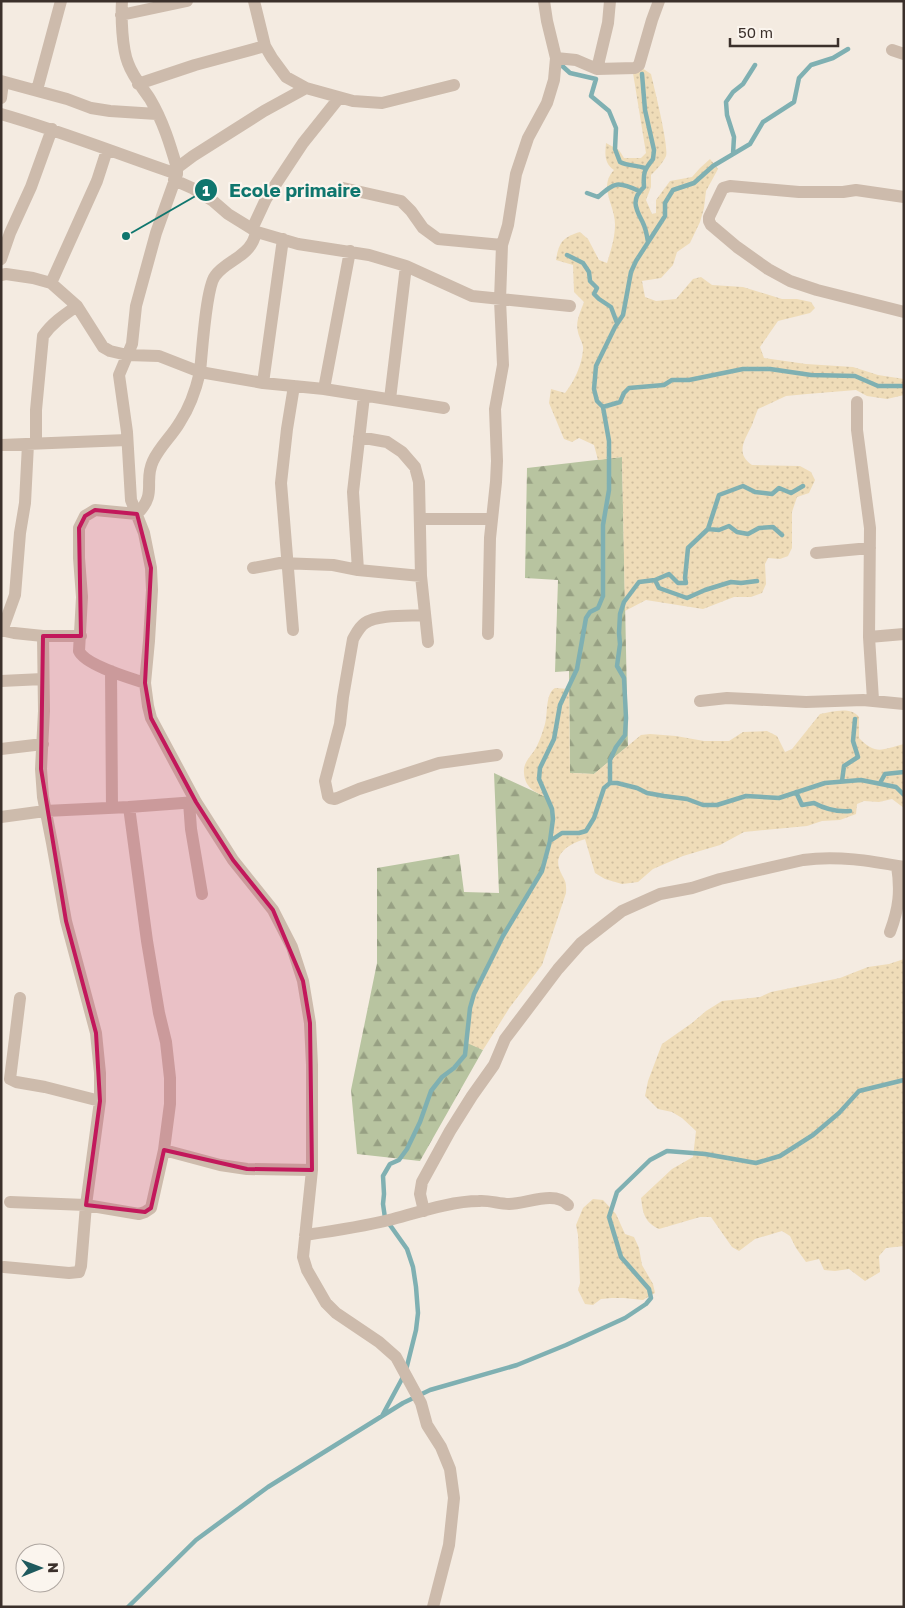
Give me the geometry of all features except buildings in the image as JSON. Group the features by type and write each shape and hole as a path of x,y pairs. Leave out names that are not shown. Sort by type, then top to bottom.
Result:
{"street":[{"path":"37,90 61,1"},
{"path":"122,1 121,15 127,62 164,127 176,174"},
{"path":"121,15 187,1"},
{"path":"254,1 265,46 275,63 286,78 306,88 353,101 382,103 454,85"},
{"path":"488,634 490,538 497,461 495,409 503,364 500,300 502,245 508,226 516,174 528,138 547,103 554,80 556,58 544,1"},
{"path":"597,70 608,23 610,1"},
{"path":"556,58 576,60 597,70 635,68 638,65 659,1"},
{"path":"138,84 195,65 265,46"},
{"path":"1,98 2,82 37,90 91,108 157,114"},
{"path":"306,88 264,111 193,156 176,174 156,233 136,306 132,344 119,375 125,411 131,500 144,533 150,568 152,590 145,683 151,718 193,802 234,860 274,910 292,947 303,981 310,1023 312,1170 303,1257 307,1270 326,1303 336,1313 379,1342 396,1357 421,1403 427,1425 441,1446 450,1470 454,1498 449,1545 433,1607"},
{"path":"145,683 111,671 82,656 79,651 82,596 79,528 85,516 95,510 137,514 143,509 149,495 150,470 153,461 180,422 196,388 200,372 210,292 214,278 223,267 244,252 252,243 254,231 266,199 304,143 339,98"},
{"path":"1,114 52,129 176,174 192,188 254,231 329,250 350,251 406,266 472,296 570,306"},
{"path":"1,259 10,232 31,187 52,129"},
{"path":"51,283 97,181 107,150"},
{"path":"904,197 856,190 843,192 799,192 730,186 723,188 709,217 711,225 737,247 768,269 790,281 817,290 904,312"},
{"path":"343,188 401,201 423,228 438,239 502,245"},
{"path":"263,384 283,239"},
{"path":"324,389 350,251"},
{"path":"390,399 406,266"},
{"path":"1,275 33,278 51,283 77,306 103,347 110,351 127,355 159,356 200,372 263,384 324,389 444,408"},
{"path":"77,306 59,318 43,336 36,410 20,533 15,595 2,630 43,636 81,636"},
{"path":"294,386 281,483 294,630"},
{"path":"358,570 353,492 364,396"},
{"path":"858,402 858,430 870,528 869,637 873,700"},
{"path":"359,437 386,442 402,452 415,467 419,482 421,576 428,642"},
{"path":"1,445 127,440"},
{"path":"420,519 492,519"},
{"path":"816,553 870,548"},
{"path":"253,568 273,564 333,565 358,570 421,576"},
{"path":"425,615 376,618 364,623 357,631 353,639 340,724 325,780 328,796 335,799 359,789 439,763 497,755"},
{"path":"869,637 904,634"},
{"path":"4,1267 69,1273 79,1272 100,1101 96,1033 66,921 43,797 41,769 43,744 43,636"},
{"path":"111,671 112,808"},
{"path":"1,681 43,679"},
{"path":"700,700 727,698 806,702 873,700 904,704"},
{"path":"1,749 43,744"},
{"path":"1,817 45,811 193,802"},
{"path":"193,802 191,829 202,894"},
{"path":"10,1202 86,1204 139,1214 151,1208 164,1150 170,1104 170,1078 167,1051 158,1013 147,941 129,807"},
{"path":"424,1212 420,1194 422,1182 450,1131 494,1065 505,1039 558,969 581,943 622,911 660,894 692,888 720,879 803,860 840,858 900,866 900,891 890,932"},
{"path":"20,998 10,1078 16,1082 45,1086 100,1101"},
{"path":"164,1150 220,1165 247,1169 312,1170"},
{"path":"306,1235 373,1224 456,1203 479,1200 510,1204 540,1199 559,1199 564,1200 568,1205"}],"highlighted area":[{"path":"95,510 137,514 151,568 145,683 151,718 196,802 233,860 273,910 303,981 310,1023 312,1170 247,1169 164,1150 151,1208 145,1212 86,1205 100,1101 96,1033 66,921 41,769 43,636 81,636 79,528 85,516"}],"green space":[{"path":"622,457 628,746 594,774 570,773 569,671 555,672 558,580 525,578 527,468"},
{"path":"494,773 546,797 552,809 553,819 550,841 542,871 503,936 474,994 470,1008 467,1042 483,1050 420,1161 357,1154 351,1090 377,963 377,868 459,854 464,892 499,893"}],"sand":[{"path":"642,68 651,74 666,150 666,156 663,161 651,175 651,187 646,200 652,214 656,213 656,200 670,181 692,177 710,159 718,169 706,191 700,222 690,243 677,252 673,265 661,278 642,281 645,297 656,301 676,299 693,279 701,277 712,285 743,287 782,299 797,299 811,302 815,308 810,313 778,321 760,347 764,358 806,364 853,367 878,375 904,379 904,395 887,399 867,396 856,390 786,396 758,409 743,445 744,456 747,460 752,465 800,466 811,472 815,480 809,493 797,497 792,512 792,548 788,556 780,559 768,558 765,564 766,584 762,593 751,597 734,597 703,609 646,600 625,611 622,457 598,460 594,445 579,438 572,442 564,439 549,403 551,389 565,393 571,384 577,373 583,350 577,324 584,302 574,292 573,265 556,260 557,254 560,245 566,238 580,232 588,239 599,260 607,263 614,239 615,224 607,190 609,176 614,170 605,155 606,143 619,150 624,158 641,158 646,153 633,73"},
{"path":"555,688 569,689 570,773 594,774 641,735 650,734 704,741 729,741 743,732 767,731 777,736 785,752 792,749 820,714 846,711 859,717 859,738 870,747 880,750 904,744 904,808 892,799 879,802 864,801 857,804 856,814 840,820 822,821 807,826 744,832 720,845 683,856 653,869 638,882 622,884 605,879 595,873 585,839 570,845 559,857 559,868 565,882 566,893 542,965 510,1007 483,1050 467,1043 470,1008 474,994 503,936 542,871 550,841 553,819 552,809 546,797 528,786 524,769 540,738 546,720 548,699"},
{"path":"904,959 904,1246 886,1248 879,1256 880,1272 865,1281 849,1269 824,1270 819,1259 806,1262 790,1236 782,1231 755,1239 739,1251 732,1247 711,1217 700,1217 659,1229 650,1223 644,1213 641,1198 672,1169 693,1157 696,1131 682,1118 672,1112 658,1109 645,1096 648,1081 662,1044 722,1001 760,997 771,992 840,978 868,967 889,964"},
{"path":"593,1199 603,1200 616,1214 625,1234 634,1237 639,1248 642,1265 653,1284 655,1293 643,1300 612,1298 601,1299 593,1305 585,1304 578,1290 580,1283 576,1225 583,1208"}],"waterway":[{"path":"406,1370 416,1330 418,1313 416,1287 413,1267 407,1249 385,1218 383,1176 390,1164 399,1160 407,1149 420,1122 431,1091 442,1077 454,1068 465,1055 470,1008 474,994 503,936 542,871 550,841 553,819 552,809 539,779 540,768 554,739 560,705 577,669 586,618 590,612 598,608 603,596 603,525 609,490 609,441 603,407 597,401 594,389 596,366 623,315 631,272 665,216 665,203 673,190 694,183 713,166 750,144 763,122 794,102 799,78 811,65 833,58 848,49"},
{"path":"559,63 570,73 596,79 591,96 609,111 616,128 615,149 620,162 645,168"},
{"path":"733,154 734,137 727,115 726,102 733,92 743,84 755,65"},
{"path":"642,74 645,110 654,150 653,159 645,172 644,187 637,196 636,205 648,242"},
{"path":"587,193 598,197 609,188 617,185 639,191"},
{"path":"567,255 583,263 589,272 590,281 597,288 594,294 611,307 617,323"},
{"path":"603,407 620,402 624,393 629,388 664,385 672,380 689,380 743,369 770,369 811,375 855,376 878,386 904,386"},
{"path":"610,783 610,760 616,747 625,735 624,678 617,666 620,644 620,614 624,602 639,582 655,580 669,574 678,583 686,583 688,548 708,529 719,495 743,486 755,492 772,494 779,488 791,493 803,486"},
{"path":"708,529 719,530 729,526 737,532 748,534 759,528 773,527 782,535"},
{"path":"655,580 659,588 687,598 731,582 757,581"},
{"path":"842,781 844,766 858,757 853,741 855,719"},
{"path":"880,783 885,774 904,772"},
{"path":"550,841 562,833 586,831 594,818 604,788 610,783 637,788 647,793 687,799 703,805 717,805 746,796 779,798 825,783 861,780 896,787 904,795"},
{"path":"796,792 802,805 814,803 831,810 850,811"},
{"path":"128,1607 196,1540 268,1487 403,1403 430,1390 517,1365 625,1318 646,1304 651,1298 649,1289 621,1257 609,1217 617,1192 650,1160 667,1151 705,1154 756,1163 780,1156 813,1135 839,1113 859,1091 904,1080"},
{"path":"382,1416 403,1377"}],"place":[{"name":"Ecole primaire","path":"126,236"}]}
